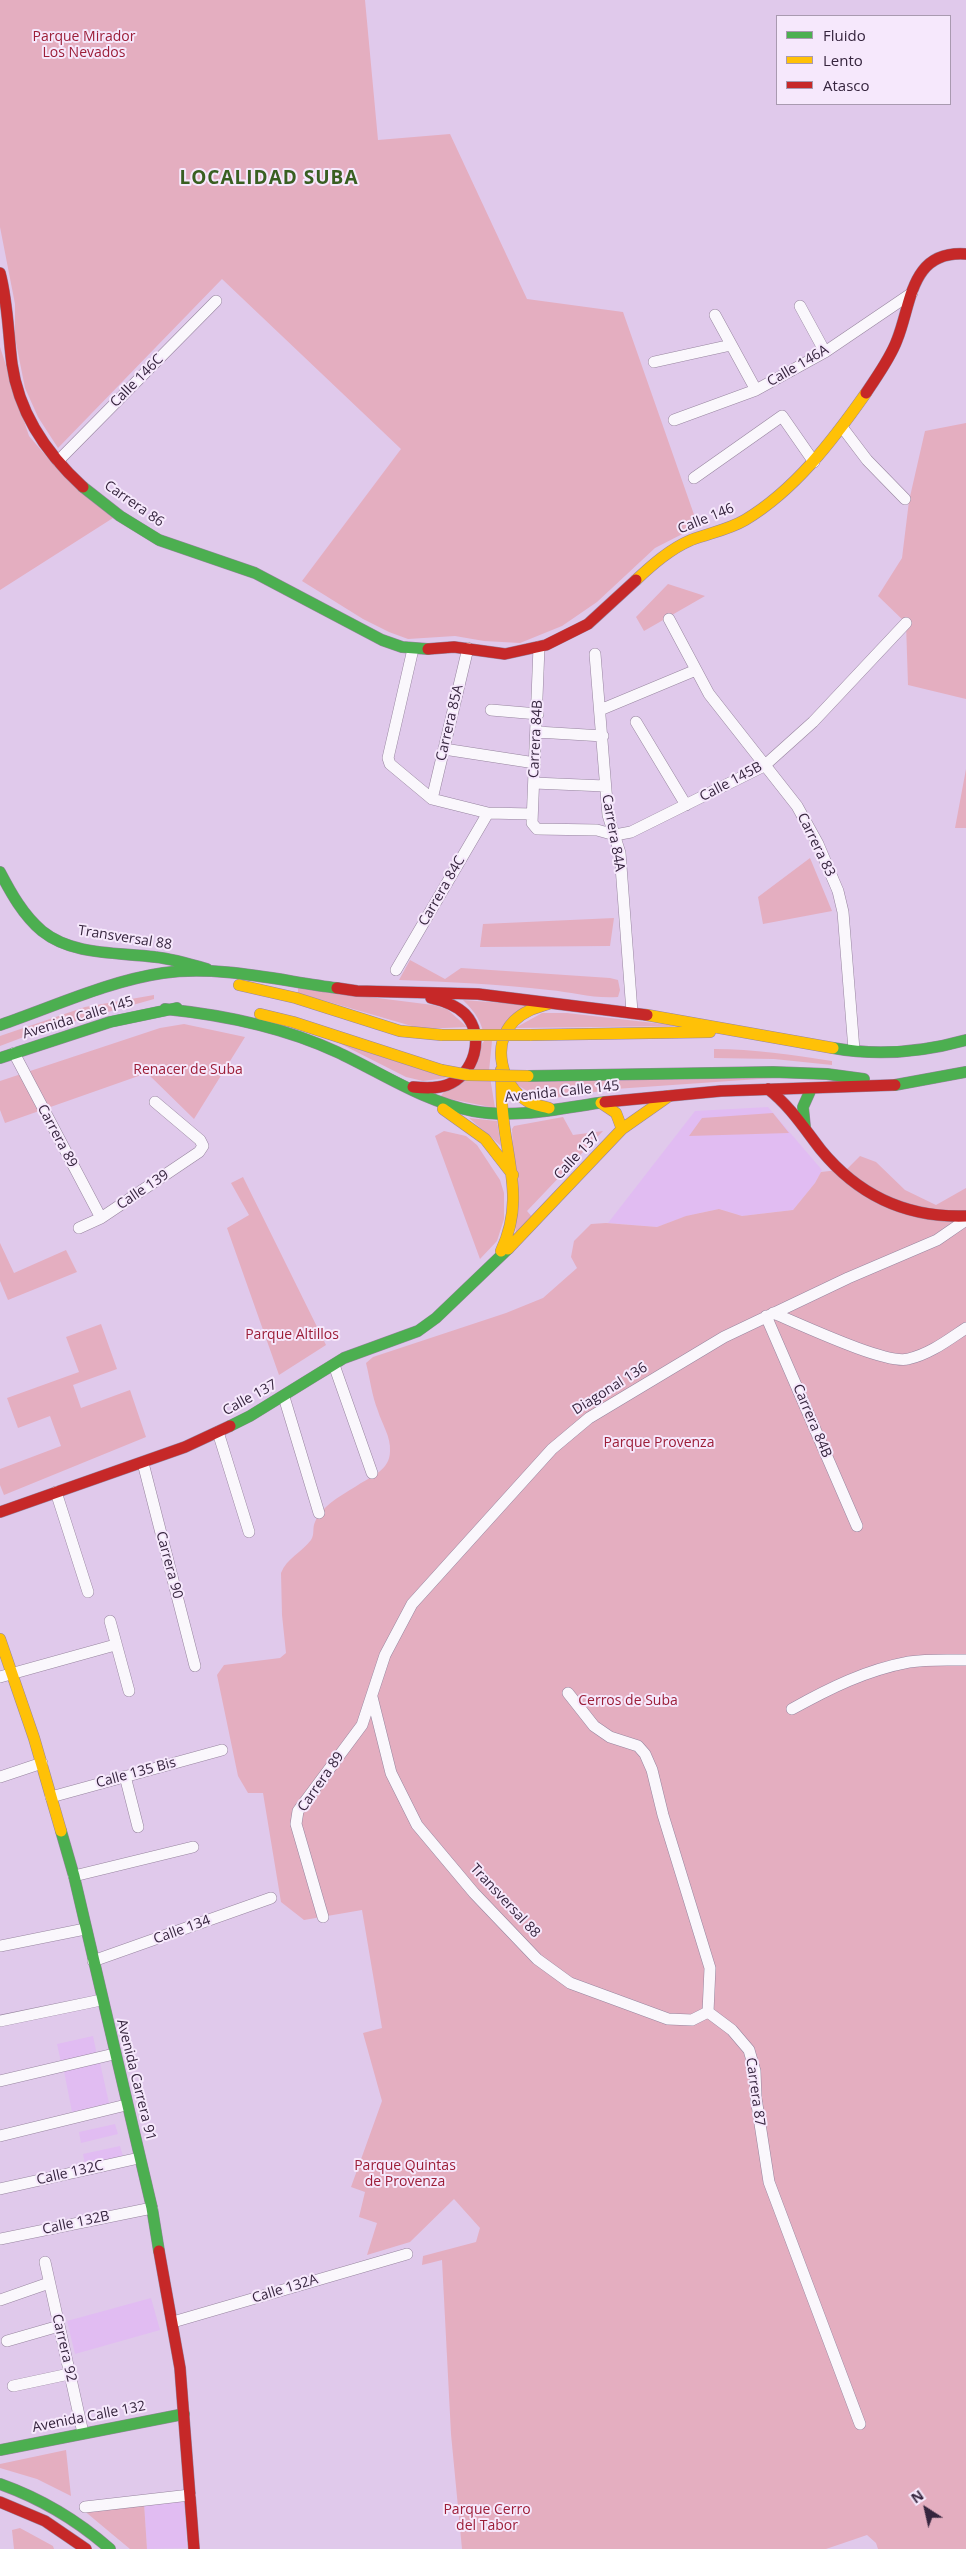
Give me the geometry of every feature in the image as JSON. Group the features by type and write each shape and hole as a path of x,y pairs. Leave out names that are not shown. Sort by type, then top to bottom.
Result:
{"main road":[{"name":"Calle 146","path":"414,649 440,646 468,648 501,654 539,647 568,636 590,623 647,570 682,544 729,529 744,521 773,499 814,462 842,427 886,362 898,339 920,274 931,262 950,254 966,254"},
{"name":"Carrera 86","path":"0,273 9,310 11,357 15,378 28,417 39,437 58,461 93,494 124,518 159,540 250,571 283,586 386,643 414,649"},
{"name":"Transversal 88","path":"0,872 10,891 30,918 49,935 59,941 101,952 170,959 218,972"},
{"name":"Avenida Calle 145","path":"0,1025 126,981 188,972 218,972 358,991 478,994 632,1012 854,1050 889,1053 920,1050 966,1040"},
{"name":"Avenida Calle 145","path":"77,999 157,983 184,981 218,982 296,998 400,1031 442,1035 755,1033"},
{"path":"396,992 421,996 456,1006 471,1024 476,1040 475,1054 468,1069 452,1083 436,1087 410,1089"},
{"name":"Calle 137","path":"490,1266 506,1242 510,1232 514,1195 513,1175 503,1114 502,1043 513,1021 534,1007 559,1004"},
{"name":"Avenida Calle 145","path":"0,1058 90,1028 165,1009 205,1006 257,1013 293,1022 441,1070 468,1075 528,1076 773,1072 827,1074 872,1080 919,1082"},
{"name":"Avenida Calle 145","path":"165,1009 220,1015 280,1031 337,1051 443,1104 473,1111 503,1114 544,1112 576,1106 671,1095 768,1089 881,1087 919,1082 966,1072"},
{"path":"501,1069 514,1092 525,1101 539,1107 576,1106"},
{"path":"410,1089 486,1139 513,1175"},
{"path":"768,1089 779,1098 806,1128 837,1168 869,1194 909,1211 940,1217 966,1216"},
{"path":"806,1128 802,1113 803,1104 811,1089"},
{"name":"Calle 137","path":"0,1512 142,1463 218,1432 284,1397 349,1356 418,1331 436,1318 535,1222 622,1130 642,1113 671,1095"},
{"path":"601,1103 616,1112 622,1122 622,1130"},
{"name":"Avenida Carrera 91","path":"0,1639 42,1763 74,1876 101,2000 152,2208 180,2368 192,2545"},
{"name":"Avenida Calle 132","path":"0,2450 184,2414"},
{"path":"0,2484 41,2500 63,2512 110,2549"},
{"path":"0,2502 36,2516 67,2534 86,2549"}],"street":[{"name":"Calle 146A","path":"674,420 756,390 825,352 912,293"},
{"name":"Calle 146C","path":"58,461 216,301"},
{"path":"800,306 825,352"},
{"path":"715,315 756,390"},
{"path":"654,362 731,344"},
{"path":"694,478 782,416 814,462"},
{"path":"842,427 867,460 905,499"},
{"name":"Carrera 83","path":"669,619 709,694 797,806 818,844 838,891 843,912 848,952 854,1050"},
{"name":"Calle 145B","path":"537,829 597,830 615,835 631,832 764,766 812,722 906,623"},
{"name":"Carrera 84B","path":"537,829 532,823 532,814 538,714 539,647"},
{"name":"Carrera 85A","path":"432,799 468,648"},
{"path":"414,649 388,758 390,764 432,799 488,813 532,814"},
{"name":"Carrera 84A","path":"595,654 608,815 620,853 632,1012"},
{"path":"600,710 696,670"},
{"path":"491,710 538,714"},
{"path":"636,722 686,805"},
{"path":"537,732 603,736"},
{"path":"444,749 535,763"},
{"path":"534,783 605,786"},
{"name":"Carrera 84C","path":"396,970 488,813"},
{"name":"Carrera 89","path":"14,1053 101,1218"},
{"name":"Calle 139","path":"79,1228 101,1218 199,1152 203,1146 200,1140 155,1102"},
{"name":"Diagonal 136","path":"372,1697 385,1655 412,1604 552,1449 589,1418 724,1337 937,1240 966,1220"},
{"path":"770,1315 881,1355 907,1360 939,1347 966,1328"},
{"name":"Carrera 84B","path":"770,1315 857,1526"},
{"path":"334,1365 372,1472"},
{"path":"284,1397 319,1513"},
{"path":"218,1432 249,1532"},
{"name":"Carrera 90","path":"142,1463 195,1666"},
{"path":"56,1492 88,1592"},
{"path":"110,1621 129,1691"},
{"path":"0,1677 115,1645"},
{"path":"792,1709 830,1688 863,1674 910,1662 966,1660"},
{"path":"568,1693 594,1726 610,1737 638,1746 645,1754 652,1770 666,1824 710,1968 708,2012"},
{"name":"Carrera 89","path":"323,1916 296,1824 298,1812 362,1725 372,1697"},
{"name":"Transversal 88","path":"372,1697 392,1773 417,1826 474,1893 537,1958 570,1983 668,2020 692,2020 708,2012"},
{"name":"Calle 135 Bis","path":"51,1797 222,1750"},
{"path":"0,1777 42,1763"},
{"path":"125,1776 138,1827"},
{"path":"74,1876 193,1847"},
{"name":"Calle 134","path":"93,1962 271,1898"},
{"path":"0,1946 86,1929"},
{"path":"0,2021 101,2000"},
{"name":"Carrera 87","path":"708,2012 732,2030 749,2050 755,2071 756,2098 769,2182 860,2424"},
{"path":"0,2081 114,2054"},
{"path":"0,2136 126,2105"},
{"name":"Calle 132C","path":"0,2189 139,2158"},
{"name":"Calle 132B","path":"0,2239 152,2208"},
{"name":"Calle 132A","path":"173,2322 403,2256"},
{"name":"Carrera 92","path":"44,2262 83,2434"},
{"path":"0,2300 49,2283"},
{"path":"7,2341 59,2326"},
{"path":"13,2386 70,2374"},
{"path":"85,2506 190,2496"}],"shaded area":[{"path":"768,1107 822,1170 815,1183 793,1210 742,1216 719,1209 687,1216 657,1227 608,1223 695,1111"},
{"path":"93,2036 97,2055 61,2062 57,2044"},
{"path":"100,2063 109,2103 72,2112 64,2071"},
{"path":"115,2124 118,2134 81,2143 79,2132"},
{"path":"120,2146 123,2156 85,2164 83,2154"},
{"path":"151,2298 160,2330 75,2354 67,2321"},
{"path":"184,2500 187,2548 147,2549 144,2503"}],"green space":[{"name":"Parque Mirador Los Nevados","path":"0,0 365,0 378,140 450,134 527,299 623,312 698,526 655,548 597,602 562,626 520,643 484,641 455,636 408,639 363,619 302,581 401,449 222,279 58,448 38,417 25,388 15,338 15,304 0,227"},
{"path":"0,347 29,436 54,465 113,518 0,590"},
{"path":"966,423 966,699 908,685 906,623 878,596 902,558 909,501 925,431"},
{"path":"668,584 705,596 644,631 636,617"},
{"path":"966,769 966,828 955,828"},
{"path":"810,858 832,911 763,924 758,897"},
{"path":"614,918 610,946 480,947 483,924"},
{"path":"410,960 445,979 461,968 610,978 618,980 620,990 618,997 600,997 512,986 399,980"},
{"path":"298,988 433,1005 447,1009 467,1027 422,1029 298,993"},
{"path":"154,995 154,999 37,1032 0,1046 0,1036 85,1007"},
{"path":"463,1000 529,1005 492,1041 489,1071 495,1108 440,1097 485,1040 478,1018"},
{"path":"542,1013 567,1013 680,1026 515,1028"},
{"name":"Renacer de Suba","path":"184,1024 245,1037 194,1119 147,1073 5,1123 0,1110 0,1081 160,1028"},
{"path":"337,1042 447,1078 423,1081 406,1077"},
{"path":"714,1049 788,1055 832,1061 832,1065 774,1059 714,1058"},
{"path":"773,1078 615,1089 554,1098 538,1098 513,1082"},
{"path":"773,1113 789,1133 689,1136 702,1118"},
{"path":"563,1117 573,1135 603,1131 527,1211 533,1218 516,1237 512,1129 514,1126"},
{"path":"469,1118 497,1121 501,1146"},
{"path":"444,1131 466,1136 477,1145 500,1180 504,1193 504,1219 497,1241 480,1259 435,1136"},
{"name":"Cerros de Suba","path":"860,1156 876,1162 905,1190 936,1205 966,1188 966,2549 878,2549 876,2543 867,2535 826,2549 462,2549 451,2434 442,2260 422,2265 423,2256 476,2242 480,2228 454,2199 410,2242 367,2255 377,2223 359,2217 365,2192 351,2187 382,2101 363,2033 382,2028 362,1910 304,1920 281,1902 263,1793 248,1793 238,1776 217,1675 224,1665 280,1658 286,1653 282,1615 281,1573 290,1559 311,1540 315,1522 323,1510 340,1496 379,1472 387,1463 390,1451 388,1436 374,1399 366,1363 373,1357 506,1313 543,1298 577,1268 571,1257 574,1241 591,1224 606,1223 657,1227 686,1216 719,1209 742,1216 793,1210 815,1183 821,1172 847,1169"},
{"name":"Parque Altillos","path":"243,1177 326,1345 279,1375 227,1228 249,1215 231,1183"},
{"path":"0,1243 14,1273 66,1250 77,1272 8,1300 0,1281"},
{"path":"101,1324 117,1369 73,1385 81,1408 130,1390 146,1437 4,1495 0,1485 0,1469 61,1446 50,1416 18,1428 7,1398 79,1372 66,1337"},
{"path":"66,2450 71,2496 37,2479 0,2468 0,2464"},
{"path":"144,2503 147,2549 130,2549 82,2509"},
{"path":"20,2528 53,2546 54,2549 14,2549 12,2530"}],"traffic: fast":[{"path":"83,487 120,516 159,540 255,573 382,640 402,647 428,649"},
{"path":"0,872 23,911 35,925 54,939 68,945 96,952 162,958 207,969"},
{"path":"0,1025 101,988 163,973 185,971 228,972 337,988"},
{"path":"0,1058 110,1022 177,1008"},
{"path":"165,1009 210,1015 275,1029 317,1043 420,1094 455,1107 473,1111 506,1114 523,1113 605,1102"},
{"path":"833,1048 866,1052 900,1052 966,1040"},
{"path":"528,1076 773,1072 827,1074 864,1079"},
{"path":"895,1085 966,1072"},
{"path":"805,1127 803,1107 811,1089"},
{"path":"230,1426 250,1416 344,1358 418,1331 436,1318 508,1249"},
{"path":"61,1831 74,1876 152,2208 159,2251"},
{"path":"0,2450 184,2414"},
{"path":"0,2484 30,2496 58,2511 110,2549"}],"traffic: slow":[{"path":"636,580 676,548 691,540 739,523 763,508 797,479 812,463 866,393"},
{"path":"239,985 296,998 400,1031 442,1035"},
{"path":"548,1004 534,1008 514,1021 507,1030 501,1052 505,1075 518,1094 529,1102 549,1108"},
{"path":"260,1014 293,1022 441,1070"},
{"path":"647,1015 833,1048"},
{"path":"530,1035 710,1032"},
{"path":"442,1035 530,1035"},
{"path":"441,1070 468,1075 528,1076"},
{"path":"501,1070 502,1110 511,1168 513,1200 512,1217 501,1251"},
{"path":"508,1249 622,1129 669,1096"},
{"path":"601,1103 616,1113 622,1129"},
{"path":"443,1109 485,1139 513,1175"},
{"path":"0,1639 34,1738 61,1831"}],"traffic: jam":[{"path":"866,393 894,347 916,282 924,270 934,261 948,255 966,254"},
{"path":"0,273 3,284 12,364 21,400 28,416 47,447 83,487"},
{"path":"428,649 454,647 505,654 546,645 588,624 636,580"},
{"path":"337,988 357,991 478,994 647,1015"},
{"path":"413,1087 426,1088 447,1085 464,1073 474,1054 475,1033 465,1014 450,1004 431,998"},
{"path":"605,1102 721,1091 895,1085"},
{"path":"768,1089 790,1110 835,1166 868,1191 885,1201 904,1208 944,1216 966,1216"},
{"path":"0,1512 185,1447 230,1426"},
{"path":"159,2251 180,2368 194,2549"},
{"path":"0,2502 45,2521 86,2549"}],"district":[{"name":"LOCALIDAD SUBA","path":"269,179"}],"park label":[{"name":"Parque Provenza","path":"659,1443"},
{"name":"Parque Quintas de Provenza","path":"405,2174"},
{"name":"Parque Cerro del Tabor","path":"487,2518"}]}
